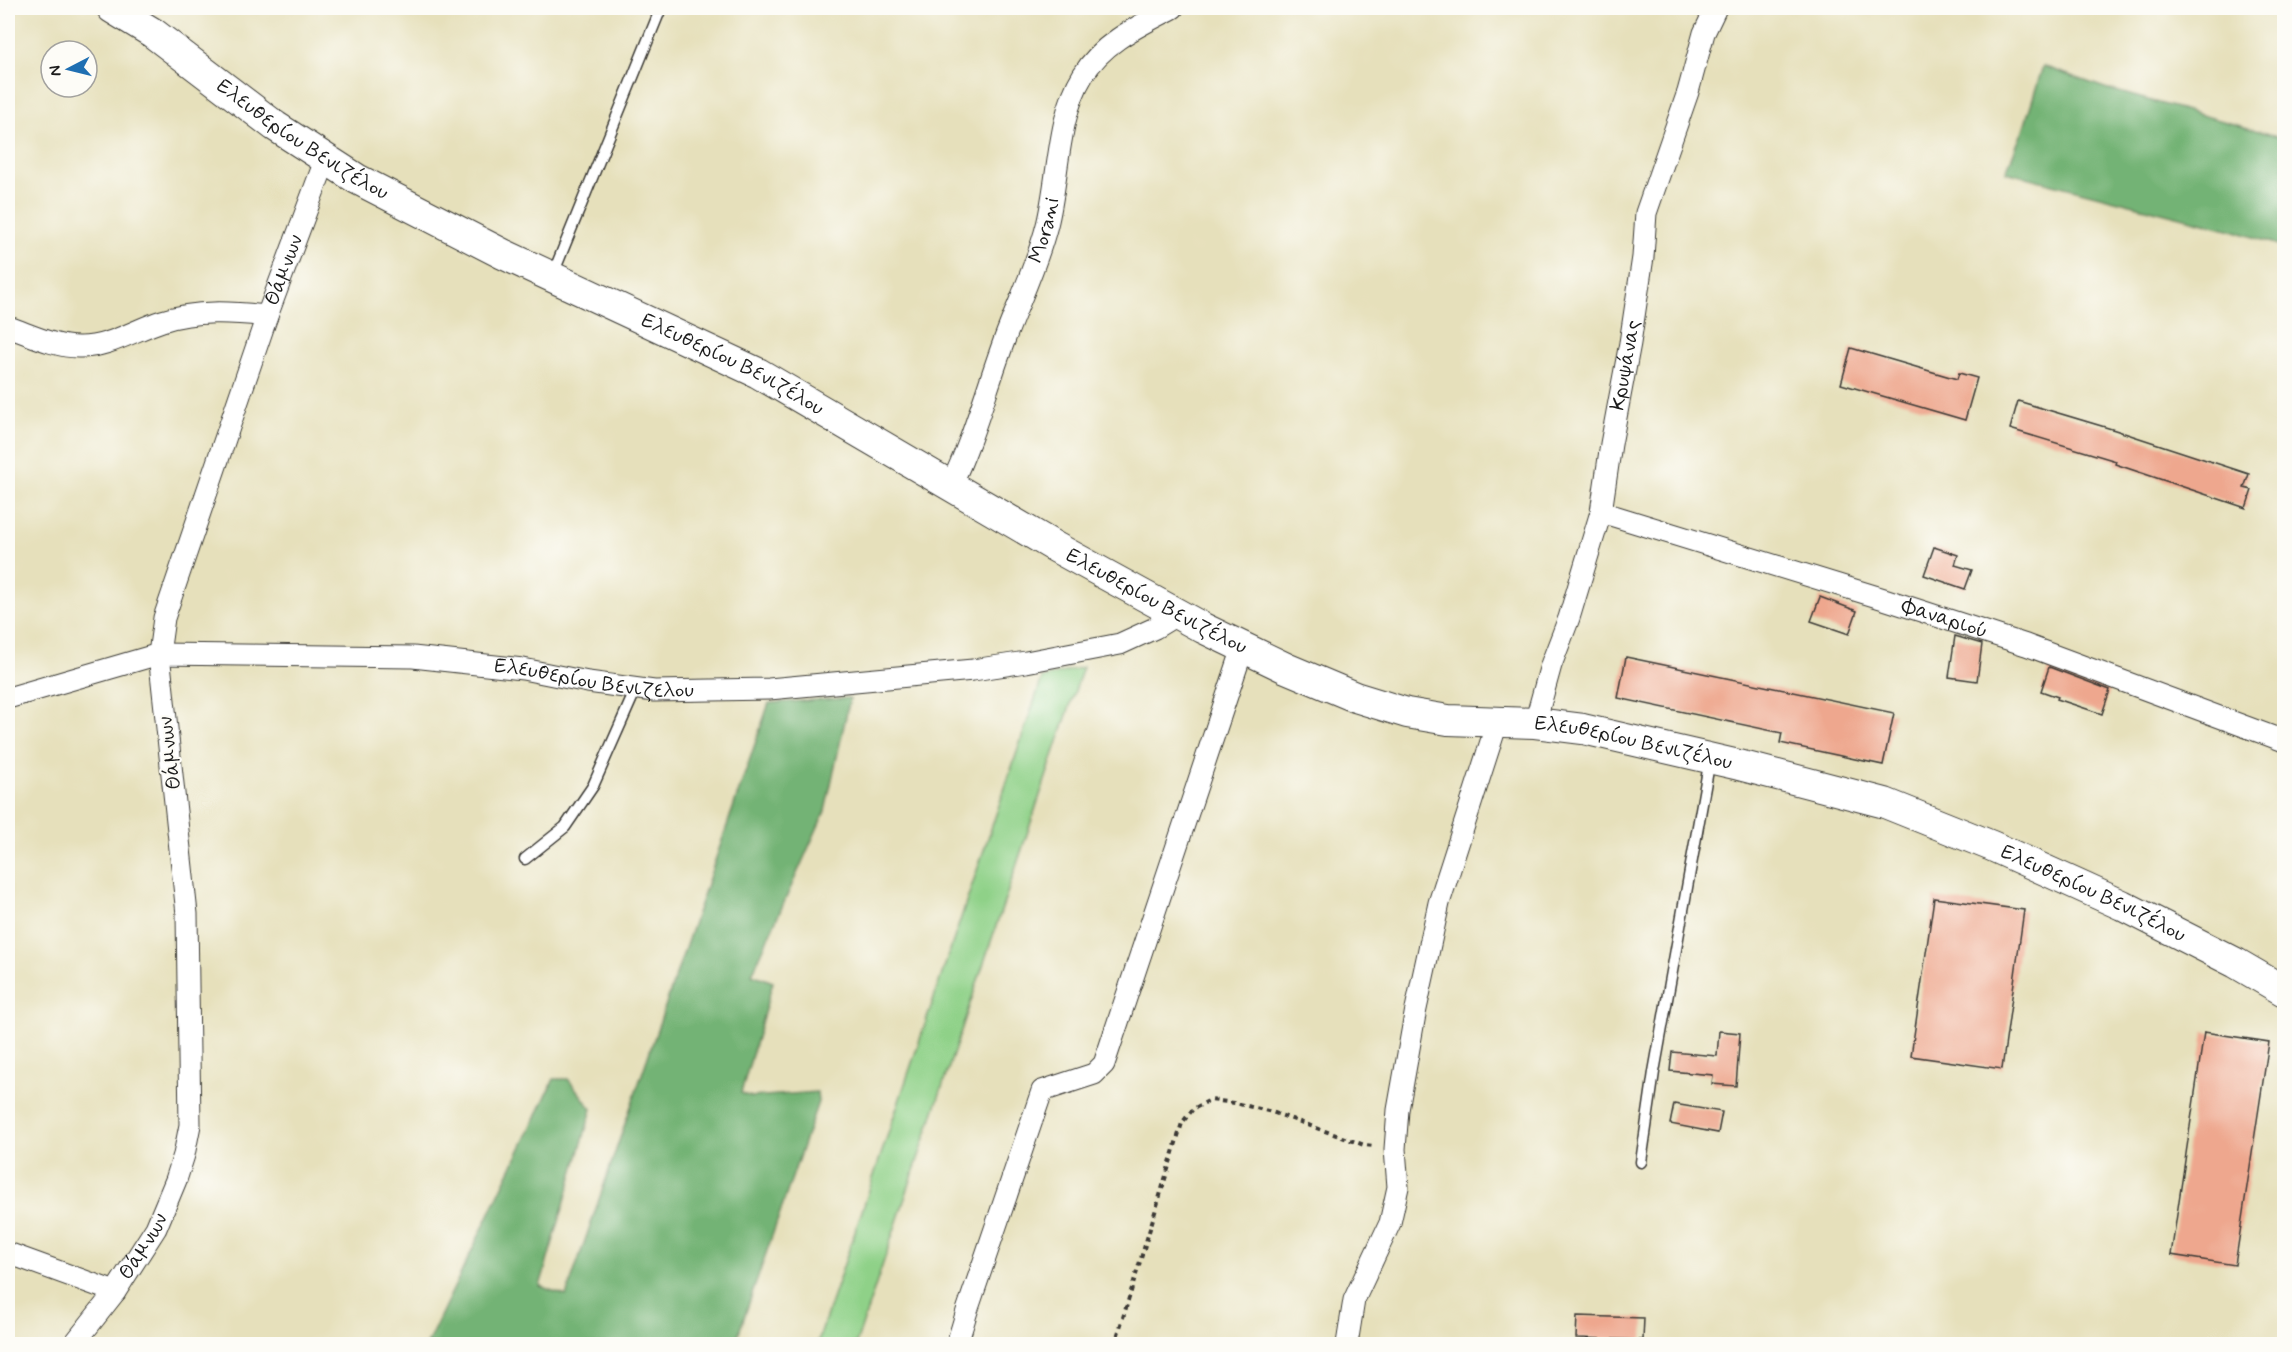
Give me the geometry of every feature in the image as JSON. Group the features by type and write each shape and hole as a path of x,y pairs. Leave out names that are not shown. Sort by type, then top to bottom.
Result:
{"main road":[{"name":"Ελευθερίου Βενιζέλου","path":"112,8 153,33 275,126 366,184 551,277 758,373 1057,548 1243,648 1320,684 1384,707 1448,720 1535,723 1583,729 1860,796 1936,822 2121,905 2236,963 2284,991"}],"street":[{"name":"Morani","path":"950,487 970,443 1046,227 1062,137 1078,85 1091,64 1113,41 1173,8"},
{"name":"Κρυψάνας","path":"1535,723 1551,665 1569,618 1601,512 1643,257 1646,213 1688,93 1704,33 1716,8"},
{"name":"Θάμνων","path":"74,1344 115,1292 146,1245 163,1214 181,1166 189,1125 187,914 159,654 164,618 267,316 326,158"},
{"path":"8,327 63,345 80,348 100,344 190,314 222,312 267,316"},
{"name":"Φαναριού","path":"1601,512 2026,645 2284,741"},
{"name":"Ελευθερίου Βενιζελου","path":"8,698 159,654 413,657 523,669 556,677 636,689 690,691 769,689 973,670 1026,662 1120,644 1155,628 1178,614"},
{"path":"957,1344 1042,1090 1094,1074 1104,1064 1243,648"},
{"path":"1347,1344 1353,1300 1390,1223 1398,1187 1395,1149 1398,1110 1406,1059 1439,903 1497,723"},
{"path":"8,1253 115,1292"}],"lane":[{"path":"551,277 661,8"},
{"path":"525,859 565,826 592,786 636,689"},
{"path":"1641,1162 1654,1072 1710,759"}],"path":[{"path":"1115,1344 1182,1123 1193,1109 1210,1100 1235,1103 1272,1113 1364,1145 1395,1149"}],"green space":[{"path":"2043,66 2105,88 2284,138 2284,247 2235,231 2006,172 2023,130"},
{"path":"1083,667 856,1344 817,1344 1042,678"},
{"path":"850,698 825,811 752,974 773,982 741,1093 752,1097 817,1092 818,1102 735,1344 427,1344 554,1079 568,1079 592,1109 540,1286 566,1296 769,703"}],"building":[{"path":"1851,348 1957,379 1959,373 1977,378 1965,420 1841,384"},
{"path":"2018,401 2249,474 2244,488 2252,490 2246,508 2115,464 2116,461 2010,429"},
{"path":"1934,547 1958,555 1955,565 1972,570 1965,589 1924,575"},
{"path":"1820,597 1857,611 1849,634 1811,621"},
{"path":"1955,636 1982,644 1977,681 1949,677"},
{"path":"1626,657 1894,713 1883,765 1780,743 1782,733 1618,698"},
{"path":"2049,667 2110,690 2102,714 2057,699 2058,697 2041,691"},
{"path":"1934,898 2024,910 2002,1069 1911,1056"},
{"path":"1719,1031 1740,1033 1736,1086 1712,1084 1713,1075 1670,1071 1672,1052 1717,1056"},
{"path":"2204,1032 2269,1042 2235,1265 2171,1255"},
{"path":"1674,1104 1722,1112 1718,1133 1670,1124"},
{"path":"1577,1316 1644,1318 1643,1340 1576,1338"}]}
